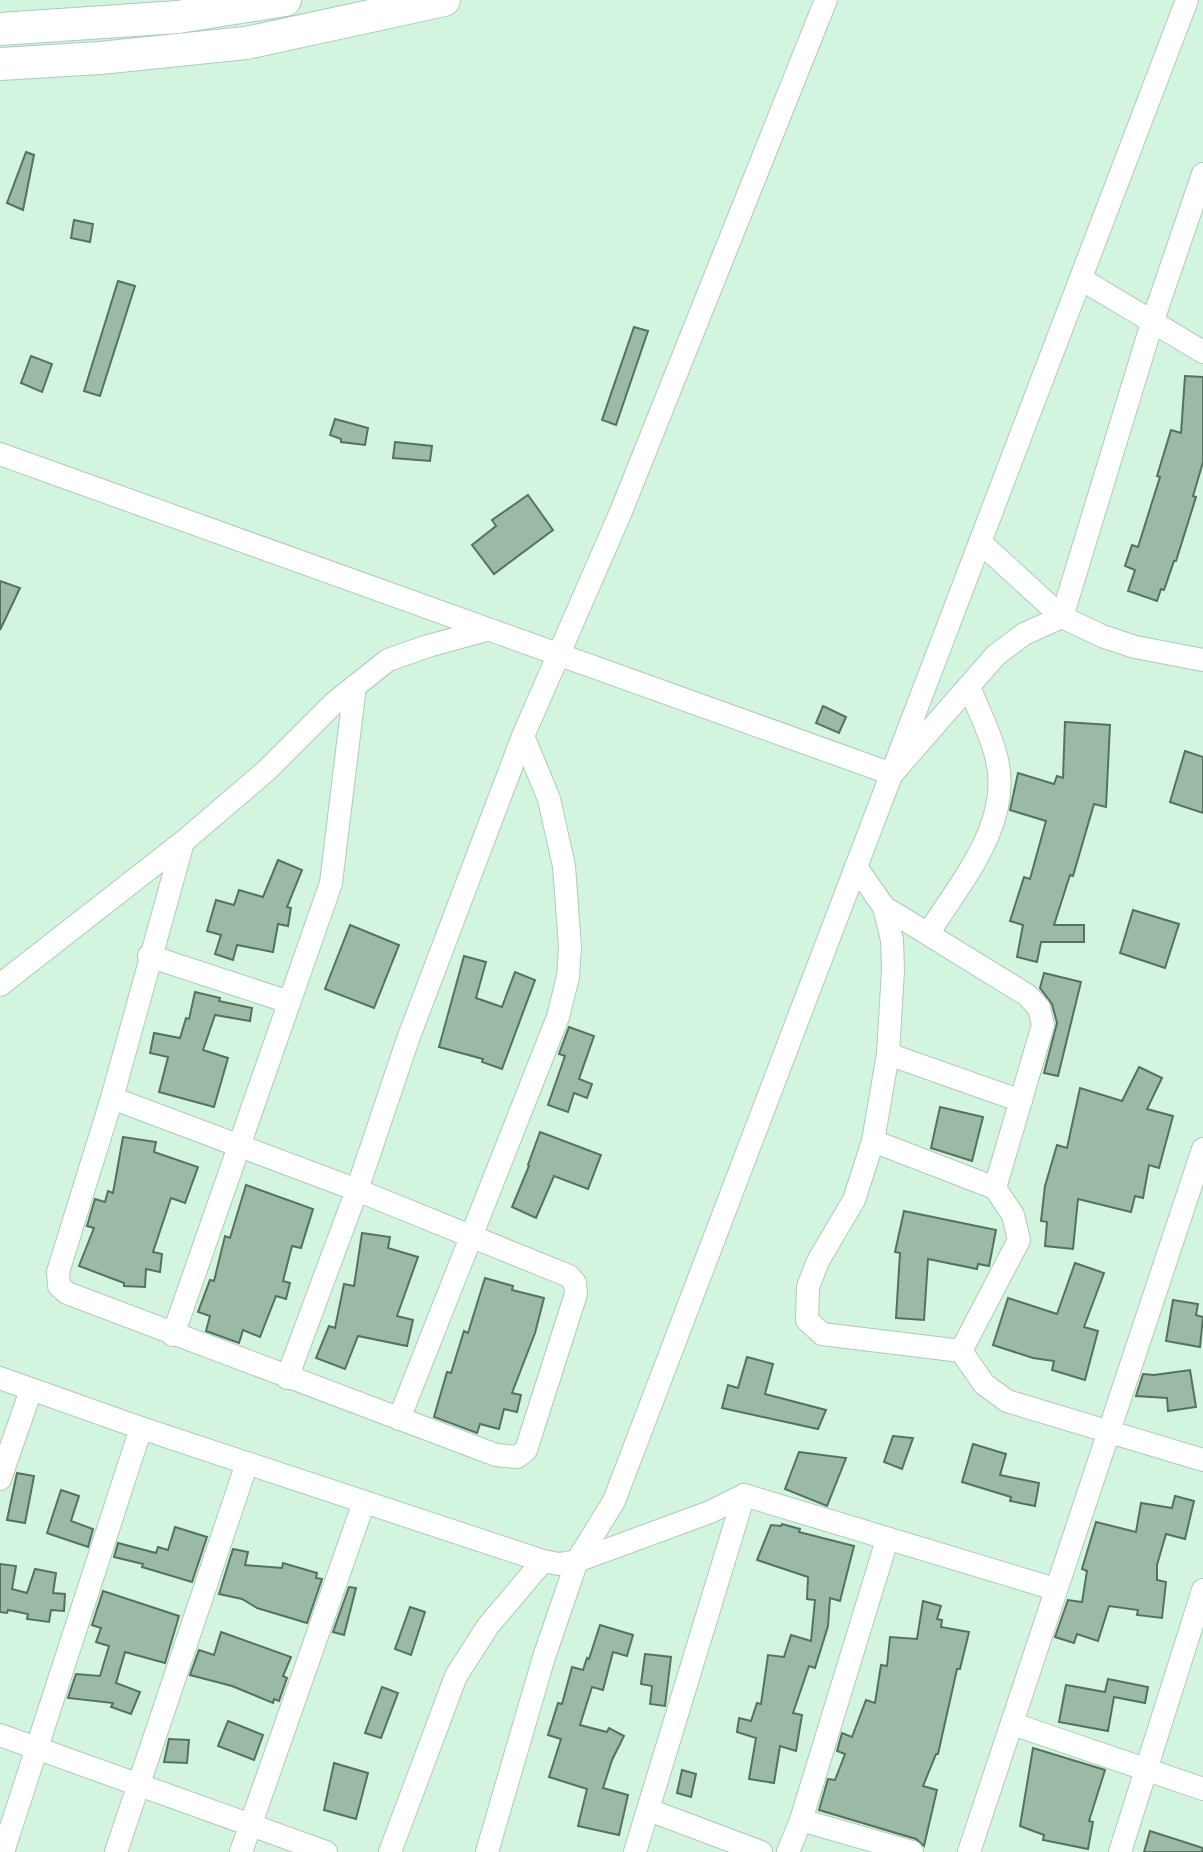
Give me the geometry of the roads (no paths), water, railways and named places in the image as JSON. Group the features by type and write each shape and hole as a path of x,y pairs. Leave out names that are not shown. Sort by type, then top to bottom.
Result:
{"main road":[{"path":"0,29 178,17 285,0"},
{"path":"0,64 100,58 246,43 408,4 444,0"}],"street":[{"path":"287,1378 357,1190 408,1039 523,736 719,272 826,0"},
{"path":"487,1852 544,1657 577,1561 614,1501 1187,0"},
{"path":"892,774 996,655 1024,634 1062,617 1152,323 1203,174"},
{"path":"1081,279 1203,352"},
{"path":"0,454 892,774"},
{"path":"980,542 1062,617 1135,647 1203,659"},
{"path":"3,976 183,842 266,771 355,686 388,660 487,630"},
{"path":"173,1335 331,883 355,686"},
{"path":"928,934 987,840 997,812 1000,781 996,756 969,687"},
{"path":"399,1419 558,1017 568,977 570,947 564,866 549,799 523,736"},
{"path":"112,1098 357,1190 569,1276 575,1283 576,1294 526,1450 517,1457 496,1455 173,1335 67,1293 59,1286 58,1272 112,1098 183,842"},
{"path":"856,867 884,907 892,940 888,1054 873,1141 854,1200 818,1261 808,1287 807,1320 822,1334 961,1351 984,1384 1007,1401 1203,1460"},
{"path":"884,907 1027,995 1039,1008 1043,1025 995,1188"},
{"path":"149,956 289,1002"},
{"path":"888,1054 1021,1101"},
{"path":"873,1141 995,1188 1013,1215 1019,1240 961,1351"},
{"path":"969,1852 1203,1149"},
{"path":"0,1378 543,1561 559,1564 577,1561 688,1521 744,1495 1055,1589"},
{"path":"0,1479 31,1390"},
{"path":"3,1852 141,1428"},
{"path":"116,1852 247,1463"},
{"path":"635,1852 744,1495"},
{"path":"241,1852 364,1502"},
{"path":"788,1852 801,1820 887,1540"},
{"path":"390,1852 456,1676 488,1626 543,1561"},
{"path":"1120,1852 1203,1590"},
{"path":"1013,1724 1203,1789"},
{"path":"0,1735 326,1852"},
{"path":"649,1810 761,1852"},
{"path":"801,1820 912,1852"}]}
